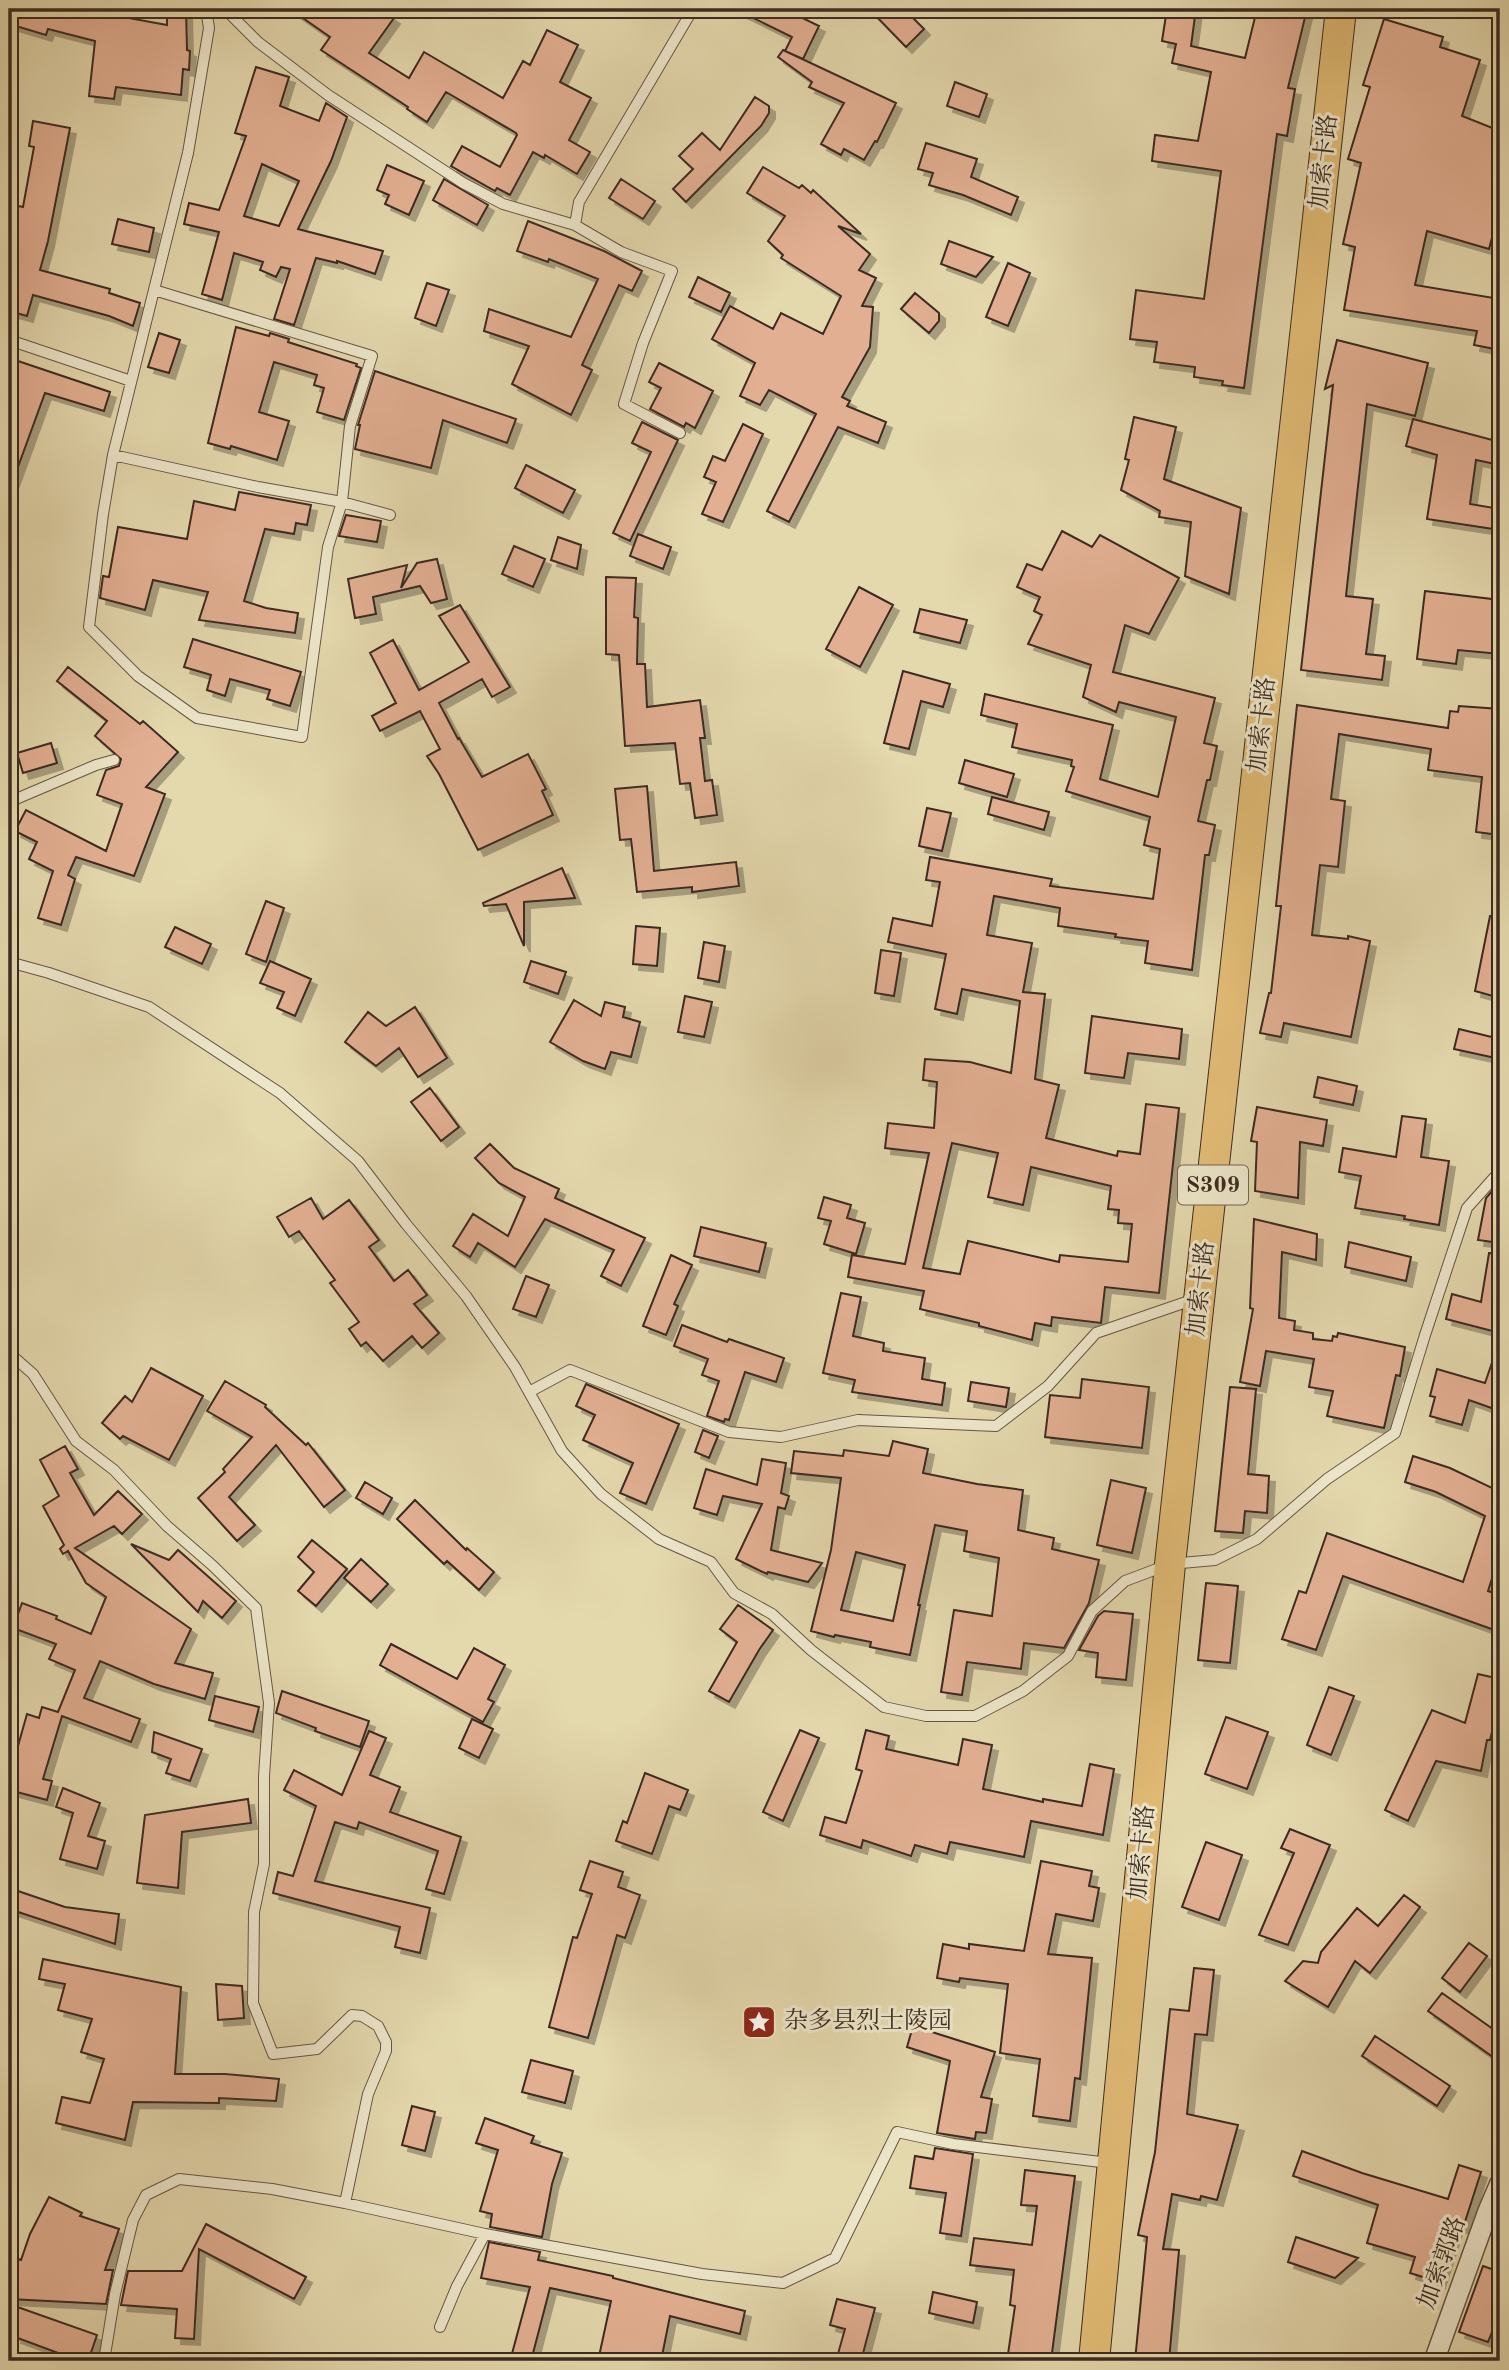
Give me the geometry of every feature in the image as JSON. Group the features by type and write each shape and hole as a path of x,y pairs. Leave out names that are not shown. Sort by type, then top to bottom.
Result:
{"main road":[{"name":"加索卡路","path":"1094,2361 1170,1564 1342,9"}],"street":[{"name":"加索郭路","path":"1434,2361 1494,2212 1500,2183"}],"lane":[{"path":"154,290 372,356 349,426 342,502 328,547 302,737 197,718 138,676 89,627 113,455 188,153 209,27 206,9"},
{"path":"225,9 258,42 328,95 463,183 503,204 575,225 621,252 673,271 643,343 624,404 680,433"},
{"path":"575,225 579,202 693,9"},
{"path":"9,340 131,381"},
{"path":"113,455 258,487 342,502 390,515"},
{"path":"9,803 96,765 114,760"},
{"path":"9,962 149,1007 280,1093 358,1161 466,1296 515,1367 562,1451 601,1494 659,1539 711,1562 734,1592 772,1614 811,1650 884,1707 926,1716 975,1716 1023,1691 1068,1656 1092,1611 1125,1581 1170,1564 1215,1560 1257,1539 1327,1479 1395,1433 1468,1208 1500,1171"},
{"path":"529,1392 570,1370 729,1432 781,1437 858,1420 996,1426 1048,1386 1096,1333 1201,1298"},
{"path":"9,1353 33,1374 76,1441 114,1470 167,1526 256,1608 269,1703 264,1776 264,1864 254,1912 253,2003 273,2054 317,2049 352,2015 362,2016 379,2026 386,2042 384,2060 368,2094 345,2203"},
{"path":"104,2361 133,2220 146,2195 179,2179 272,2189 485,2234 702,2274 782,2283 835,2258 897,2132 953,2144 1113,2163"},
{"path":"440,2327 457,2286 485,2234"}],"building":[{"path":"9,9 113,9 112,15 167,25 167,9 186,9 189,70 183,69 181,95 116,87 114,99 89,96 95,41 48,29 46,35 9,24"},
{"path":"290,9 381,9 394,18 369,53 409,78 424,52 503,98 523,61 530,65 547,30 578,45 560,82 591,98 569,140 590,152 577,174 545,155 544,158 533,152 510,195 497,188 495,191 451,166 462,146 500,167 516,133 446,92 427,122 321,50 330,37"},
{"path":"735,9 784,9 819,26 803,59 785,51 792,37"},
{"path":"869,9 904,9 924,29 906,47"},
{"path":"1167,9 1196,9 1191,46 1245,58 1257,9 1307,9 1288,88 1295,89 1287,136 1277,134 1244,388 1222,385 1223,381 1194,377 1195,367 1154,362 1157,342 1130,339 1136,290 1204,299 1221,171 1152,161 1155,135 1198,141 1211,72 1172,63 1176,44 1162,41"},
{"path":"1384,19 1443,37 1440,47 1480,60 1462,116 1500,131 1500,207 1489,249 1427,231 1415,285 1500,299 1500,350 1474,345 1477,331 1344,310 1355,247 1343,244 1361,163 1348,159 1370,87 1363,85"},
{"path":"783,50 896,103 877,142 875,141 864,160 844,149 841,155 821,144 844,103 809,87 812,82 778,57"},
{"path":"256,67 289,77 280,106 319,121 326,103 347,117 331,161 298,229 383,251 375,274 337,261 316,258 294,325 274,319 290,269 281,267 276,277 260,270 263,262 234,253 222,300 202,294 219,232 184,224 189,203 219,210 246,136 235,133","holes":["262,164 299,181 279,226 244,216"]},
{"path":"955,82 987,94 979,117 947,106"},
{"path":"755,97 769,106 769,113 761,126 686,202 673,189 693,169 679,156 702,133 720,150"},
{"path":"33,121 70,128 40,270 110,289 109,293 140,303 133,326 109,316 33,295 27,316 9,311 9,253 14,235 9,234 9,204 23,207 34,147 29,146"},
{"path":"926,143 977,159 971,177 1018,197 1011,215 963,195 929,185 933,173 918,169"},
{"path":"387,165 424,181 409,215 385,204 389,195 377,190"},
{"path":"763,167 799,188 802,185 811,193 813,190 861,234 838,226 870,254 859,270 876,278 862,306 873,307 870,347 842,397 850,401 847,406 886,422 878,443 838,427 789,522 767,511 816,414 769,390 760,405 740,396 755,363 712,339 730,306 773,329 781,313 823,334 841,296 781,258 783,255 768,241 785,216 747,193"},
{"path":"444,179 488,205 477,225 433,200"},
{"path":"621,179 655,201 643,219 609,198"},
{"path":"118,219 154,228 149,252 112,244"},
{"path":"528,221 604,251 642,271 632,291 619,285 582,365 592,370 571,415 512,384 529,346 484,331 489,309 571,337 598,279 549,259 548,262 517,251"},
{"path":"949,241 993,257 976,277 941,264"},
{"path":"1008,263 1030,273 1008,326 986,317"},
{"path":"698,277 730,293 721,312 689,297"},
{"path":"427,283 449,290 436,326 415,318"},
{"path":"915,293 939,313 939,321 929,333 901,309"},
{"path":"236,327 269,336 270,333 289,339 288,342 357,364 356,366 361,368 344,420 317,412 324,388 314,385 317,375 274,362 259,412 289,421 277,460 231,446 230,449 208,443"},
{"path":"159,333 180,340 169,373 148,367"},
{"path":"1337,340 1428,363 1415,416 1367,404 1346,596 1373,599 1366,654 1385,656 1382,680 1301,670 1333,385 1325,389"},
{"path":"9,358 110,392 104,411 45,393 11,486 9,486"},
{"path":"659,363 713,391 695,428 686,423 684,427 650,409 661,388 649,382"},
{"path":"375,371 516,419 507,443 443,420 431,468 355,449 358,425"},
{"path":"1134,417 1176,427 1164,479 1241,508 1229,594 1185,576 1191,522 1159,517 1160,511 1121,490 1129,460 1125,459"},
{"path":"1413,419 1500,442 1500,465 1476,460 1470,504 1500,509 1500,530 1427,519 1437,455 1406,446"},
{"path":"642,422 678,440 630,541 613,533 651,452 632,443"},
{"path":"743,424 763,434 723,522 702,514 716,482 704,477 713,456 725,461"},
{"path":"526,465 575,490 563,513 515,488"},
{"path":"239,492 311,505 307,525 296,523 294,534 265,529 244,601 298,613 295,633 199,620 208,592 153,580 145,610 100,598 103,576 109,577 118,527 187,539 194,501 235,510"},
{"path":"346,515 381,521 377,542 339,536"},
{"path":"1062,531 1092,547 1100,535 1179,578 1149,634 1125,625 1113,672 1215,698 1204,743 1217,746 1198,821 1215,825 1209,855 1205,855 1192,970 1145,963 1148,941 1058,926 1060,908 994,896 987,935 1032,943 1023,992 1045,994 1035,1079 1059,1085 1046,1138 1117,1156 1118,1151 1140,1154 1146,1104 1179,1108 1159,1293 1105,1287 1101,1323 1052,1317 1051,1326 1035,1323 1032,1340 979,1326 979,1323 920,1309 924,1291 848,1277 852,1255 905,1264 929,1153 885,1148 888,1123 934,1128 937,1082 923,1080 925,1059 970,1062 1011,1073 1020,1001 962,989 957,1014 935,1009 946,954 888,942 893,918 932,926 940,882 926,880 930,857 1052,879 1050,886 1153,899 1160,849 1144,845 1150,817 1066,791 1074,767 1071,766 1072,760 1012,747 1017,724 981,715 985,694 1113,725 1100,779 1158,797 1176,717 1119,702 1116,712 1083,697 1091,665 1028,644 1042,615 1034,611 1040,597 1017,587 1027,564 1042,570","holes":["952,1143 998,1153 988,1197 1023,1205 1031,1167 1111,1186 1108,1209 1119,1210 1118,1223 1132,1224 1128,1262 1060,1255 1059,1262 968,1241 960,1274 923,1268"]},
{"path":"638,534 671,547 663,569 630,556"},
{"path":"558,537 581,545 577,569 551,560"},
{"path":"514,546 545,559 533,587 502,574"},
{"path":"437,559 447,599 431,603 420,586 373,597 376,614 355,618 348,579 407,565 401,588 417,563"},
{"path":"606,577 636,578 634,617 638,618 637,664 645,664 647,707 700,700 705,738 700,738 705,781 712,780 717,815 695,818 690,783 680,784 675,743 625,746 619,655 606,654"},
{"path":"859,587 893,605 860,667 826,649"},
{"path":"1425,591 1500,600 1500,654 1458,650 1456,664 1417,659"},
{"path":"460,605 510,687 492,697 482,679 439,703 482,777 528,754 546,789 542,791 553,815 478,850 427,756 440,749 420,711 380,731 372,716 396,703 370,653 393,640 419,690 469,662 439,616"},
{"path":"920,609 967,620 960,643 914,632"},
{"path":"193,639 301,672 290,706 267,699 270,690 230,679 225,696 207,690 211,675 184,667"},
{"path":"68,667 140,724 143,721 178,752 146,787 165,794 134,876 76,857 68,875 75,879 61,925 38,918 53,871 29,859 37,842 15,831 26,810 106,851 122,804 97,795 106,770 119,766 121,759 95,736 107,721 57,681"},
{"path":"903,671 950,684 943,707 921,701 909,749 884,743"},
{"path":"1297,705 1448,728 1450,711 1458,712 1459,706 1500,709 1500,835 1476,832 1482,777 1428,770 1431,749 1339,734 1331,799 1345,801 1338,867 1320,865 1312,935 1348,939 1348,936 1370,941 1351,1037 1284,1023 1281,1037 1260,1033 1271,993 1281,906 1276,906"},
{"path":"51,743 57,763 23,773 17,753"},
{"path":"965,760 1014,774 1007,797 959,783"},
{"path":"647,786 654,871 736,862 739,886 692,892 692,887 637,892 631,839 620,840 615,789"},
{"path":"992,797 1049,812 1044,830 988,814"},
{"path":"927,808 951,813 942,851 919,846"},
{"path":"562,868 575,898 524,902 524,946 506,904 484,906 483,903"},
{"path":"266,901 284,908 266,962 246,954"},
{"path":"1490,916 1500,916 1500,998 1475,991"},
{"path":"636,926 660,928 657,966 633,964"},
{"path":"175,927 211,944 202,964 165,947"},
{"path":"704,942 725,946 719,982 698,978"},
{"path":"881,950 901,953 894,996 875,993"},
{"path":"270,961 311,979 295,1016 277,1008 284,992 260,983"},
{"path":"531,961 566,972 558,994 524,982"},
{"path":"685,996 712,1002 704,1037 678,1032"},
{"path":"574,1000 601,1016 605,1002 625,1007 623,1017 640,1022 631,1057 611,1052 605,1069 583,1061 550,1042"},
{"path":"415,1007 447,1058 418,1077 399,1048 376,1066 345,1042 368,1012 386,1026"},
{"path":"1092,1016 1182,1029 1179,1059 1128,1053 1124,1078 1085,1073"},
{"path":"1459,1029 1500,1039 1500,1059 1454,1049"},
{"path":"1318,1077 1357,1086 1353,1105 1314,1097"},
{"path":"430,1088 459,1127 441,1141 411,1102"},
{"path":"1257,1107 1327,1120 1323,1146 1300,1142 1298,1198 1255,1191 1257,1142 1251,1141"},
{"path":"1402,1116 1426,1119 1421,1157 1449,1161 1439,1225 1355,1208 1361,1176 1339,1172 1343,1148 1396,1157"},
{"path":"490,1144 514,1168 559,1189 555,1198 645,1238 621,1286 601,1276 614,1250 545,1219 515,1267 478,1243 470,1257 453,1246 473,1214 508,1236 525,1197 499,1183 475,1158"},
{"path":"1500,1182 1500,1243 1478,1240 1486,1198"},
{"path":"824,1197 851,1205 847,1218 865,1223 856,1254 824,1244 831,1221 818,1218"},
{"path":"311,1198 323,1219 349,1200 379,1240 369,1247 394,1281 408,1270 427,1295 414,1304 439,1333 422,1348 412,1336 383,1361 366,1342 361,1346 349,1329 359,1322 330,1283 335,1280 299,1231 289,1237 277,1217"},
{"path":"1254,1219 1317,1234 1316,1260 1282,1252 1279,1318 1295,1321 1294,1330 1313,1333 1313,1339 1332,1341 1333,1336 1337,1337 1338,1333 1405,1347 1400,1376 1396,1375 1384,1428 1327,1416 1333,1391 1309,1387 1314,1359 1266,1351 1260,1386 1240,1382 1253,1309 1250,1308"},
{"path":"701,1227 766,1243 759,1272 694,1256"},
{"path":"1349,1242 1411,1257 1406,1281 1345,1267"},
{"path":"1489,1253 1500,1254 1500,1333 1446,1319 1452,1294 1481,1302"},
{"path":"671,1255 692,1265 674,1304 678,1306 666,1335 643,1326"},
{"path":"526,1276 549,1285 536,1317 513,1309"},
{"path":"841,1293 861,1297 853,1336 884,1343 883,1351 925,1358 922,1379 945,1383 942,1405 852,1392 855,1380 823,1373"},
{"path":"682,1325 727,1342 729,1339 784,1358 776,1382 745,1372 729,1420 725,1419 724,1422 707,1416 719,1381 702,1375 708,1359 674,1346"},
{"path":"1497,1348 1500,1349 1500,1411 1469,1400 1462,1425 1430,1416 1435,1397 1430,1396 1437,1369 1485,1383"},
{"path":"151,1368 203,1396 169,1460 123,1436 120,1439 102,1423 125,1396 132,1402"},
{"path":"1082,1379 1149,1387 1142,1448 1045,1437 1050,1395 1080,1398"},
{"path":"225,1381 266,1405 265,1407 306,1445 308,1443 345,1490 324,1507 276,1445 229,1497 255,1525 237,1541 198,1498 225,1472 223,1469 252,1437 207,1411"},
{"path":"971,1382 1009,1388 1006,1407 968,1401"},
{"path":"586,1384 679,1424 646,1504 620,1493 633,1463 583,1440 595,1415 576,1406"},
{"path":"1230,1387 1256,1389 1248,1474 1269,1476 1267,1513 1245,1511 1243,1533 1215,1531"},
{"path":"703,1430 718,1436 709,1458 695,1452"},
{"path":"893,1441 928,1449 923,1473 1023,1490 1018,1530 1054,1538 1052,1549 1099,1560 1089,1603 1064,1648 1024,1643 1021,1669 967,1662 962,1695 941,1692 954,1610 992,1616 999,1558 964,1551 967,1531 935,1525 910,1655 870,1647 871,1642 811,1631 831,1550 841,1478 791,1473 794,1451 843,1456 844,1450 889,1456","holes":["856,1552 905,1565 893,1621 841,1610"]},
{"path":"65,1446 78,1469 70,1473 94,1515 118,1491 142,1514 122,1534 114,1526 75,1548 191,1629 175,1663 213,1673 205,1699 154,1684 100,1661 84,1698 140,1719 131,1742 62,1716 43,1779 52,1781 47,1800 9,1790 9,1778 27,1714 39,1718 42,1707 58,1712 75,1670 49,1659 56,1644 13,1628 22,1603 57,1616 56,1619 91,1634 106,1597 86,1583 68,1551 63,1554 60,1549 64,1545 43,1506 59,1496 40,1460"},
{"path":"1413,1456 1450,1468 1494,1489 1497,1481 1500,1482 1500,1553 1488,1591 1500,1595 1500,1632 1343,1576 1316,1650 1282,1639 1299,1591 1306,1593 1327,1533 1463,1582 1485,1516 1436,1492 1405,1482"},
{"path":"762,1459 786,1463 781,1493 789,1496 785,1509 778,1507 771,1550 822,1563 808,1582 768,1572 767,1574 736,1559 762,1504 723,1496 717,1515 694,1508 706,1469 757,1485"},
{"path":"1111,1480 1146,1488 1132,1553 1097,1545"},
{"path":"365,1482 392,1498 383,1514 356,1498"},
{"path":"415,1500 466,1550 467,1548 494,1572 479,1590 447,1561 444,1564 397,1519"},
{"path":"312,1540 347,1569 316,1606 298,1591 314,1572 298,1557"},
{"path":"131,1544 169,1560 178,1550 236,1601 222,1618 203,1601 198,1612"},
{"path":"361,1559 388,1584 371,1602 344,1578"},
{"path":"1206,1583 1238,1586 1230,1663 1198,1660"},
{"path":"738,1605 773,1630 729,1702 709,1691 737,1642 720,1629"},
{"path":"1104,1611 1133,1614 1126,1680 1096,1677 1098,1653 1079,1650 1098,1616"},
{"path":"391,1644 457,1679 474,1648 505,1665 488,1699 494,1702 483,1722 380,1665"},
{"path":"1478,1674 1500,1679 1500,1699 1490,1740 1487,1740 1481,1771 1436,1761 1408,1821 1385,1810 1432,1710 1465,1723"},
{"path":"1329,1687 1354,1696 1331,1755 1307,1745"},
{"path":"282,1691 369,1721 360,1747 276,1713"},
{"path":"215,1696 259,1707 253,1732 209,1720"},
{"path":"1226,1717 1268,1732 1247,1789 1205,1774"},
{"path":"472,1719 493,1729 479,1758 459,1748"},
{"path":"800,1730 819,1738 783,1821 763,1812"},
{"path":"866,1730 889,1736 886,1749 958,1765 963,1739 992,1745 983,1789 1043,1802 1043,1799 1082,1806 1090,1764 1114,1769 1103,1835 1031,1821 1024,1857 950,1842 947,1854 915,1845 911,1856 863,1840 861,1848 820,1835 825,1817 846,1823 862,1771 856,1769"},
{"path":"369,1731 386,1738 370,1775 400,1787 390,1812 461,1837 444,1894 426,1889 438,1851 359,1822 357,1829 335,1822 315,1881 430,1908 420,1953 395,1947 400,1927 273,1893 278,1872 293,1876 316,1806 284,1790 294,1770 342,1795"},
{"path":"154,1732 202,1749 190,1781 166,1773 171,1759 152,1752"},
{"path":"645,1773 688,1790 680,1810 669,1806 652,1854 616,1841 623,1821 627,1823"},
{"path":"63,1788 100,1803 88,1836 105,1841 97,1869 60,1859 73,1813 56,1807"},
{"path":"248,1799 251,1823 182,1832 178,1888 137,1883 145,1815"},
{"path":"1290,1829 1330,1845 1288,1945 1259,1935 1294,1853 1281,1848"},
{"path":"1206,1842 1242,1855 1219,1920 1182,1907"},
{"path":"590,1861 623,1872 618,1887 640,1895 625,1938 617,1935 588,2038 549,2027 573,1937 577,1938 592,1894 580,1890"},
{"path":"1041,1861 1092,1871 1089,1886 1099,1888 1093,1921 1056,1914 1048,1954 1092,1958 1080,2079 1075,2078 1070,2121 1033,2116 1040,2059 1000,2053 1008,1984 960,1978 959,1982 937,1978 943,1944 969,1949 969,1944 1024,1951"},
{"path":"9,1888 65,1907 119,1914 115,1944 9,1909"},
{"path":"1404,1895 1420,1907 1370,1973 1355,1961 1328,2007 1285,1981 1303,1961 1318,1963 1321,1952 1357,1908 1378,1926"},
{"path":"1469,1943 1487,1956 1460,1992 1442,1978"},
{"path":"43,1959 181,1987 175,2074 225,2074 279,2079 276,2101 219,2098 219,2103 133,2102 125,2140 56,2123 62,2097 90,2103 104,2059 81,2052 92,2019 58,2010 65,1984 39,1979"},
{"path":"1194,1968 1214,1970 1207,2035 1195,2034 1187,2114 1238,2125 1217,2200 1201,2196 1200,2200 1172,2194 1163,2249 1179,2250 1169,2361 1135,2361 1147,2237 1138,2235 1155,2152 1170,2009 1189,2011"},
{"path":"216,1984 242,1986 244,2018 218,2020"},
{"path":"1442,1993 1500,2034 1500,2062 1428,2011"},
{"path":"913,2026 995,2052 981,2097 992,2099 986,2133 976,2132 975,2139 937,2133 950,2061 907,2047"},
{"path":"1375,2036 1450,2086 1437,2106 1362,2056"},
{"path":"531,2060 573,2071 565,2103 522,2092"},
{"path":"412,2106 435,2112 425,2151 402,2145"},
{"path":"485,2118 534,2136 531,2143 562,2153 552,2184 542,2237 490,2227 492,2214 480,2211 498,2150 476,2143"},
{"path":"935,2148 973,2154 961,2236 940,2233 946,2193 910,2188 915,2156 933,2159"},
{"path":"1302,2151 1362,2173 1448,2199 1459,2165 1481,2172 1463,2228 1457,2226 1439,2282 1410,2273 1415,2257 1367,2243 1378,2205 1293,2176"},
{"path":"1025,2170 1075,2176 1051,2361 1007,2361 1015,2306 1010,2305 1014,2270 970,2265 974,2238 1032,2245 1037,2206 1021,2205"},
{"path":"49,2197 82,2213 80,2216 119,2229 105,2270 113,2270 106,2304 9,2299 9,2282 18,2259 21,2260 30,2234"},
{"path":"206,2224 306,2277 294,2299 199,2249 194,2339 175,2338 177,2309 121,2305 128,2271 182,2271"},
{"path":"1296,2237 1358,2258 1335,2278 1288,2262"},
{"path":"489,2242 540,2252 538,2260 613,2276 745,2311 740,2334 670,2316 661,2361 598,2361 611,2301 550,2288 531,2361 510,2361 530,2287 481,2278"},
{"path":"1483,2266 1500,2272 1500,2312 1488,2342 1459,2332"},
{"path":"933,2292 977,2302 973,2323 929,2313"},
{"path":"837,2299 875,2308 861,2361 836,2361 845,2329 830,2325"},
{"path":"9,2304 97,2335 88,2361 65,2361 66,2356 15,2337 16,2335 9,2332"}],"place":[{"name":"杂多县烈士陵园","path":"759,2022"}]}
